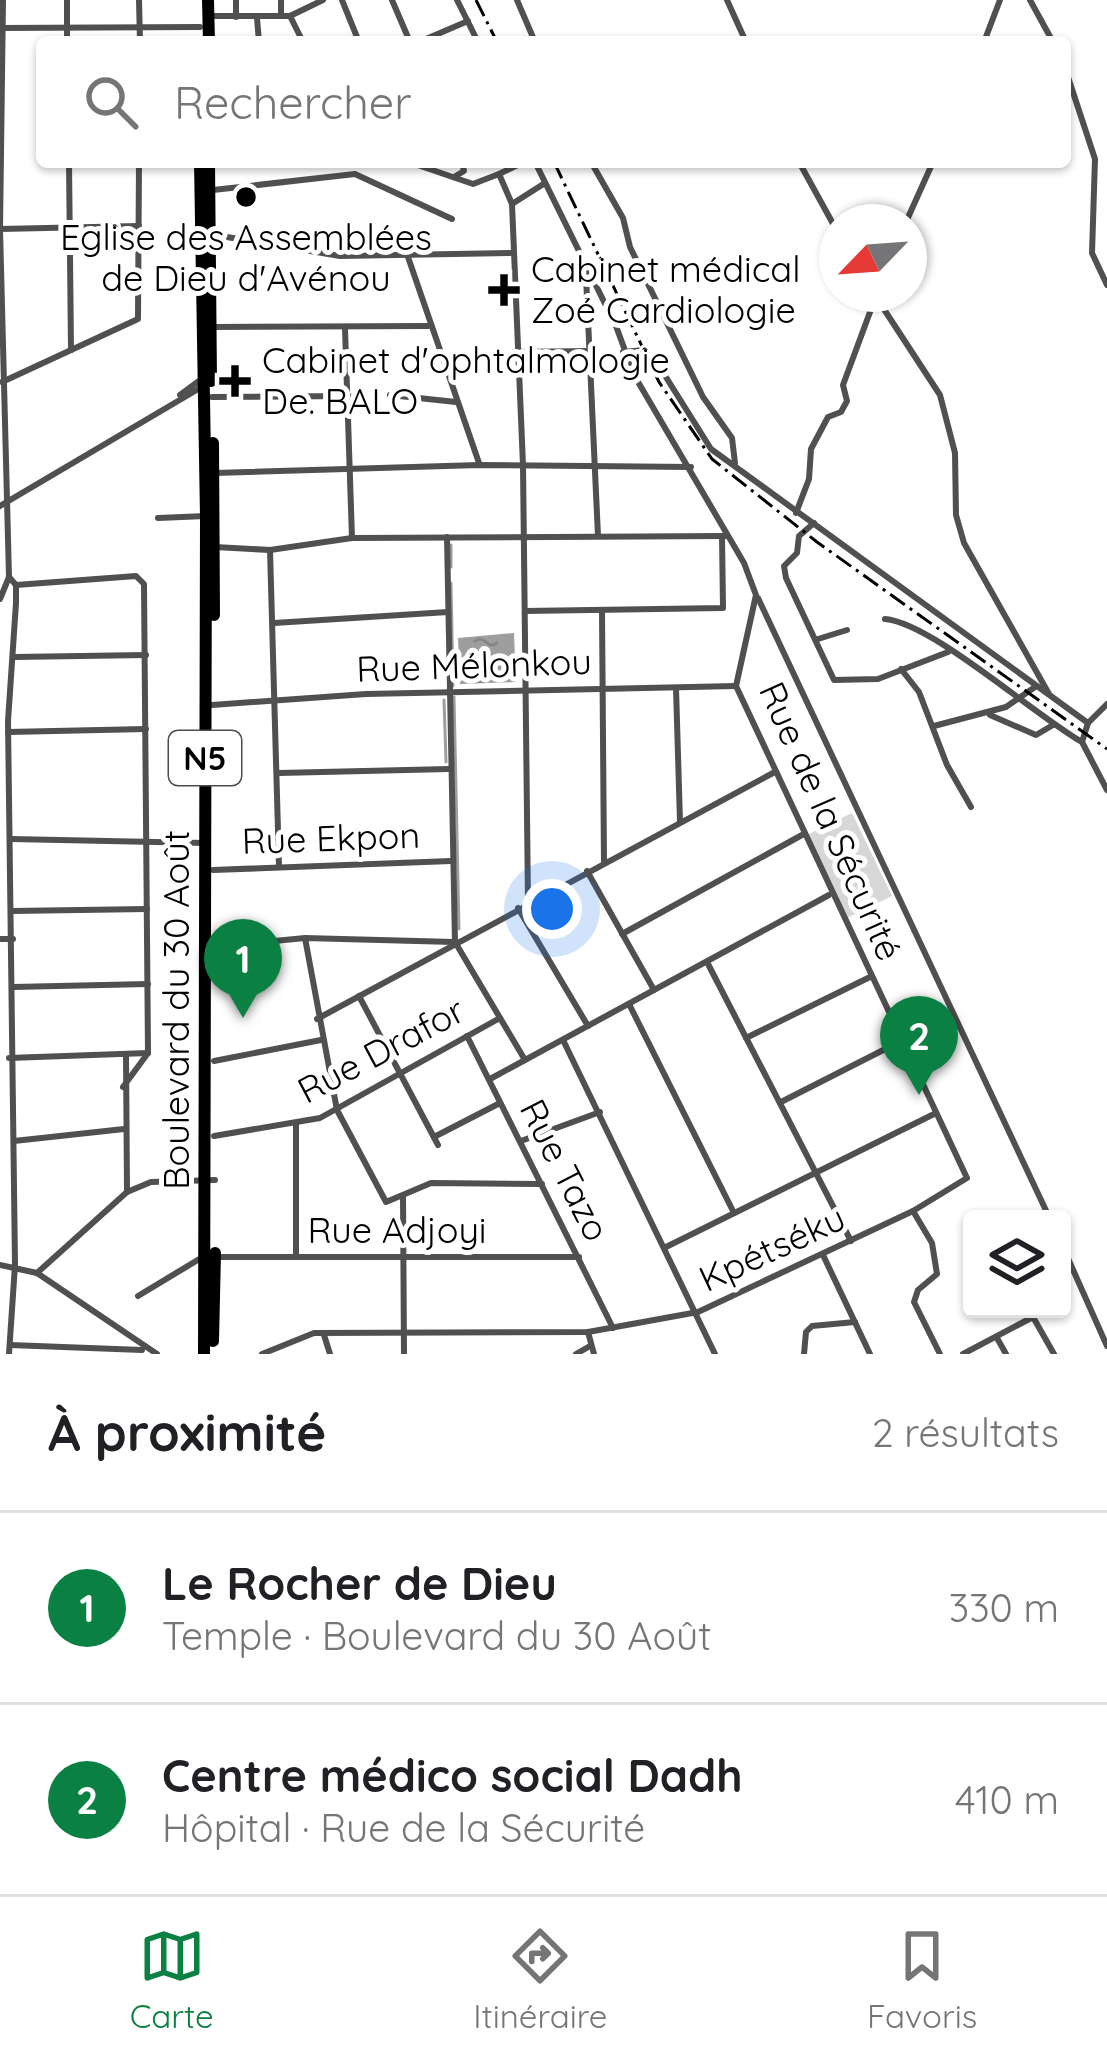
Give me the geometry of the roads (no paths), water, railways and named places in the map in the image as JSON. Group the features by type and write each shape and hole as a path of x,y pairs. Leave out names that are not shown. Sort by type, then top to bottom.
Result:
{"highway":[{"name":"Boulevard du 30 Août","path":"200,168 214,473 208,705"},
{"name":"Boulevard du 30 Août","path":"208,1354 212,1180 206,516 209,168"},
{"name":"Boulevard du 30 Août","path":"208,843 213,870 212,1180"}],"street":[{"path":"0,598 9,577 1,426 3,0"},
{"path":"67,0 67,36"},
{"path":"139,0 140,36"},
{"path":"236,0 236,17"},
{"path":"281,0 299,36"},
{"path":"2,28 140,28 257,18 285,15 323,0"},
{"path":"342,0 357,36"},
{"path":"392,0 412,36"},
{"path":"457,0 475,36"},
{"path":"517,0 532,36"},
{"path":"727,0 743,36"},
{"path":"985,36 1000,0"},
{"path":"1030,0 1050,36"},
{"path":"257,18 258,36"},
{"path":"430,36 468,21"},
{"path":"1071,86 1095,159 1092,253 1107,285"},
{"path":"69,168 70,350"},
{"path":"2,382 137,319 140,168"},
{"path":"424,168 473,184 512,168"},
{"path":"451,179 463,168"},
{"path":"538,168 616,326 623,352 691,467 756,595 1046,1210"},
{"path":"594,168 703,397 732,438 735,463"},
{"path":"802,168 822,204"},
{"path":"914,204 930,168"},
{"path":"209,190 355,174 452,219"},
{"path":"499,174 512,204 523,465 528,902"},
{"path":"512,204 545,183"},
{"path":"0,229 139,226"},
{"path":"209,234 340,256 514,253"},
{"path":"408,257 479,465"},
{"path":"586,273 598,536"},
{"path":"796,512 809,478 811,448 828,417 841,412 847,401 843,385 870,312"},
{"path":"885,312 940,395 955,453 956,515 964,543 1050,698"},
{"path":"210,327 429,326"},
{"path":"345,329 352,538"},
{"path":"623,352 644,350 654,358 697,433 796,512 1088,723"},
{"path":"515,352 589,351"},
{"path":"3,504 178,398 208,385 349,396"},
{"path":"390,395 456,402"},
{"path":"214,473 351,466 691,467"},
{"path":"158,518 206,516"},
{"path":"814,523 802,531 797,553 784,566 840,683 878,679 947,652"},
{"path":"215,547 271,550 352,538 725,536"},
{"path":"524,611 723,608 725,536"},
{"path":"447,537 455,942 525,1060"},
{"path":"271,550 279,866"},
{"path":"9,577 16,585 15,657 4,721 11,795 13,939 4,1086 12,1141 15,1264 9,1350 157,1354"},
{"path":"16,585 141,578 146,655 142,841 148,1053 123,1087"},
{"name":"Rue de la Sécurité","path":"756,595 736,686 967,1178"},
{"path":"602,611 604,862"},
{"path":"274,623 448,612"},
{"path":"885,619 915,627 1082,742 1107,790"},
{"path":"818,639 847,630"},
{"path":"15,657 146,655"},
{"path":"901,668 934,725 947,765 971,807"},
{"name":"Rue Mélonkou","path":"208,705 449,692 736,686"},
{"path":"676,687 680,822"},
{"path":"934,725 987,713 1035,687"},
{"path":"1082,742 1088,723 1107,704"},
{"path":"987,713 1036,735 1055,724"},
{"path":"8,732 146,729"},
{"path":"279,772 450,769"},
{"path":"317,1019 773,773"},
{"path":"0,796 11,795"},
{"path":"622,934 802,835"},
{"path":"11,838 208,843"},
{"name":"Rue Ekpon","path":"213,870 451,861"},
{"path":"0,867 12,867"},
{"path":"587,872 654,990"},
{"path":"490,1079 830,894"},
{"path":"518,908 588,1026"},
{"path":"12,911 147,909"},
{"path":"212,947 305,938 455,942"},
{"path":"305,938 337,1110 386,1202 431,1184 542,1184"},
{"path":"0,939 13,939"},
{"path":"707,962 851,1241"},
{"path":"746,1038 870,977"},
{"path":"13,987 148,984"},
{"path":"359,996 436,1141 501,1102"},
{"path":"629,1004 734,1214"},
{"name":"Rue Drafor","path":"214,1136 296,1124 337,1110 500,1018"},
{"name":"Rue Tazo","path":"467,1036 614,1328"},
{"path":"214,1060 321,1040"},
{"path":"563,1040 716,1354"},
{"path":"780,1103 901,1041"},
{"path":"9,1058 148,1053"},
{"path":"126,1054 127,1192"},
{"path":"521,1141 600,1112"},
{"path":"666,1247 935,1113"},
{"path":"296,1124 296,1257"},
{"path":"12,1141 124,1129"},
{"name":"Kpétséku","path":"262,1354 324,1334 588,1332 698,1312 823,1255 967,1178"},
{"path":"37,1273 127,1192 151,1182 212,1180"},
{"path":"403,1196 404,1354"},
{"path":"913,1210 932,1243 938,1271 934,1280 917,1290 914,1302 940,1354"},
{"path":"0,1235 14,1243"},
{"path":"823,1255 870,1354"},
{"path":"138,1297 193,1259 211,1257"},
{"name":"Rue Adjoyi","path":"211,1257 579,1257"},
{"path":"0,1265 15,1264 37,1273 142,1350"},
{"path":"1071,1265 1107,1346"},
{"path":"963,1354 1036,1318 1054,1354"},
{"path":"795,1354 804,1352 812,1326 855,1322"},
{"path":"576,1354 592,1350 588,1332"},
{"path":"324,1334 330,1354"},
{"path":"997,1338 1006,1354"}],"water":[{"path":"514,633 516,682 460,684 458,638"}],"waterway":[{"path":"451,545 451,567"},
{"path":"451,583 453,686"},
{"path":"454,697 459,929"},
{"path":"444,700 446,762"}],"railway":[{"path":"476,0 494,36"},
{"path":"557,168 659,382 712,459 817,542 1107,749"}],"place":[{"name":"Eglise des Assemblées de Dieu d'Avénou","path":"246,197"},
{"name":"Cabinet médical Zoé Cardiologie","path":"504,290"},
{"name":"Cabinet d'ophtalmologie De. BALO","path":"235,381"},
{"name":"Le Rocher de Dieu","path":"243,1018"},
{"name":"Centre médico social Dadh","path":"919,1095"}]}
